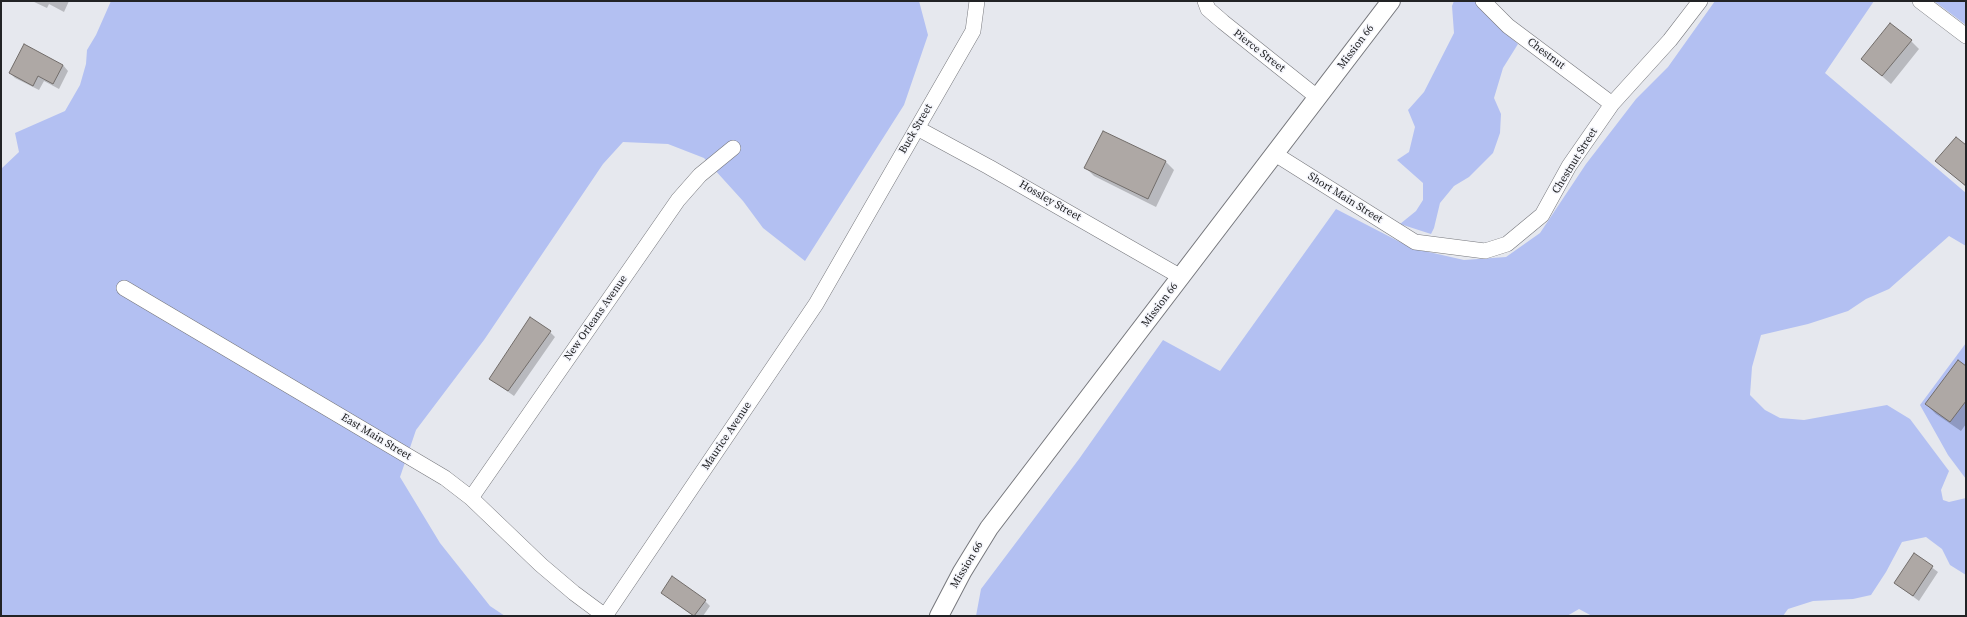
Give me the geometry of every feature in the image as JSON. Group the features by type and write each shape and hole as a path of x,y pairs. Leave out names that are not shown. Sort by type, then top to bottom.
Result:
{"street":[{"name":"Buck Street","path":"846,254 973,31 977,1"},
{"name":"Pierce Street","path":"1205,1 1208,9 1223,22 1317,97"},
{"name":"Mission 66","path":"939,616 962,572 989,528 1391,1"},
{"name":"Chestnut","path":"1483,1 1508,26 1612,104"},
{"name":"Chestnut Street","path":"1414,242 1485,251 1506,244 1542,215 1569,166 1612,104 1670,40 1700,1"},
{"path":"1920,1 1966,36"},
{"name":"Hossley Street","path":"917,128 1181,277"},
{"name":"New Orleans Avenue","path":"471,498 678,200 700,175 733,148"},
{"name":"Short Main Street","path":"1274,154 1414,242"},
{"name":"Maurice Avenue","path":"605,616 816,304 846,254"},
{"name":"East Main Street","path":"124,288 445,478 471,498 541,565 574,593 605,616"}],"shaded area":[{"path":"111,1 919,1 928,35 904,105 805,261 763,228 743,201 704,158 668,144 623,142 603,164 484,340 416,430 400,477 440,543 490,606 505,616 1,616 1,169 19,152 15,133 65,111 80,85 86,64 87,50 96,35"},
{"path":"1454,1 1477,1 1495,23 1518,44 1503,68 1494,98 1501,114 1500,133 1493,153 1469,177 1454,186 1440,203 1434,228 1431,234 1400,224 1416,211 1423,200 1423,183 1397,160 1409,152 1415,127 1408,110 1424,92 1454,33 1452,6"},
{"path":"1715,1 1874,1 1825,73 1966,193 1966,246 1949,236 1889,289 1866,299 1848,311 1808,324 1761,335 1752,367 1750,395 1765,410 1780,418 1804,420 1887,405 1910,419 1949,471 1941,490 1943,500 1949,502 1966,498 1966,575 1950,565 1942,549 1926,537 1902,542 1886,572 1871,595 1853,599 1813,601 1788,609 1783,616 1592,616 1579,609 1567,616 976,616 981,589 1079,459 1163,340 1220,371 1336,209 1400,242 1420,250 1464,260 1506,257 1540,233 1586,164 1636,99 1668,67"},
{"path":"1934,1 1966,1 1966,25"},
{"path":"1966,343 1966,479 1948,455 1920,405"}],"building":[{"path":"1890,23 1912,40 1882,76 1861,59"},
{"path":"24,44 63,65 53,84 38,76 33,86 9,73"},
{"path":"1103,131 1166,161 1148,199 1084,168"},
{"path":"1956,137 1966,145 1966,186 1935,161"},
{"path":"530,317 551,331 508,391 489,379"},
{"path":"1958,360 1966,366 1966,401 1950,422 1925,404"},
{"path":"1914,553 1933,566 1913,596 1894,583"},
{"path":"672,576 706,600 694,616 661,593"}]}
